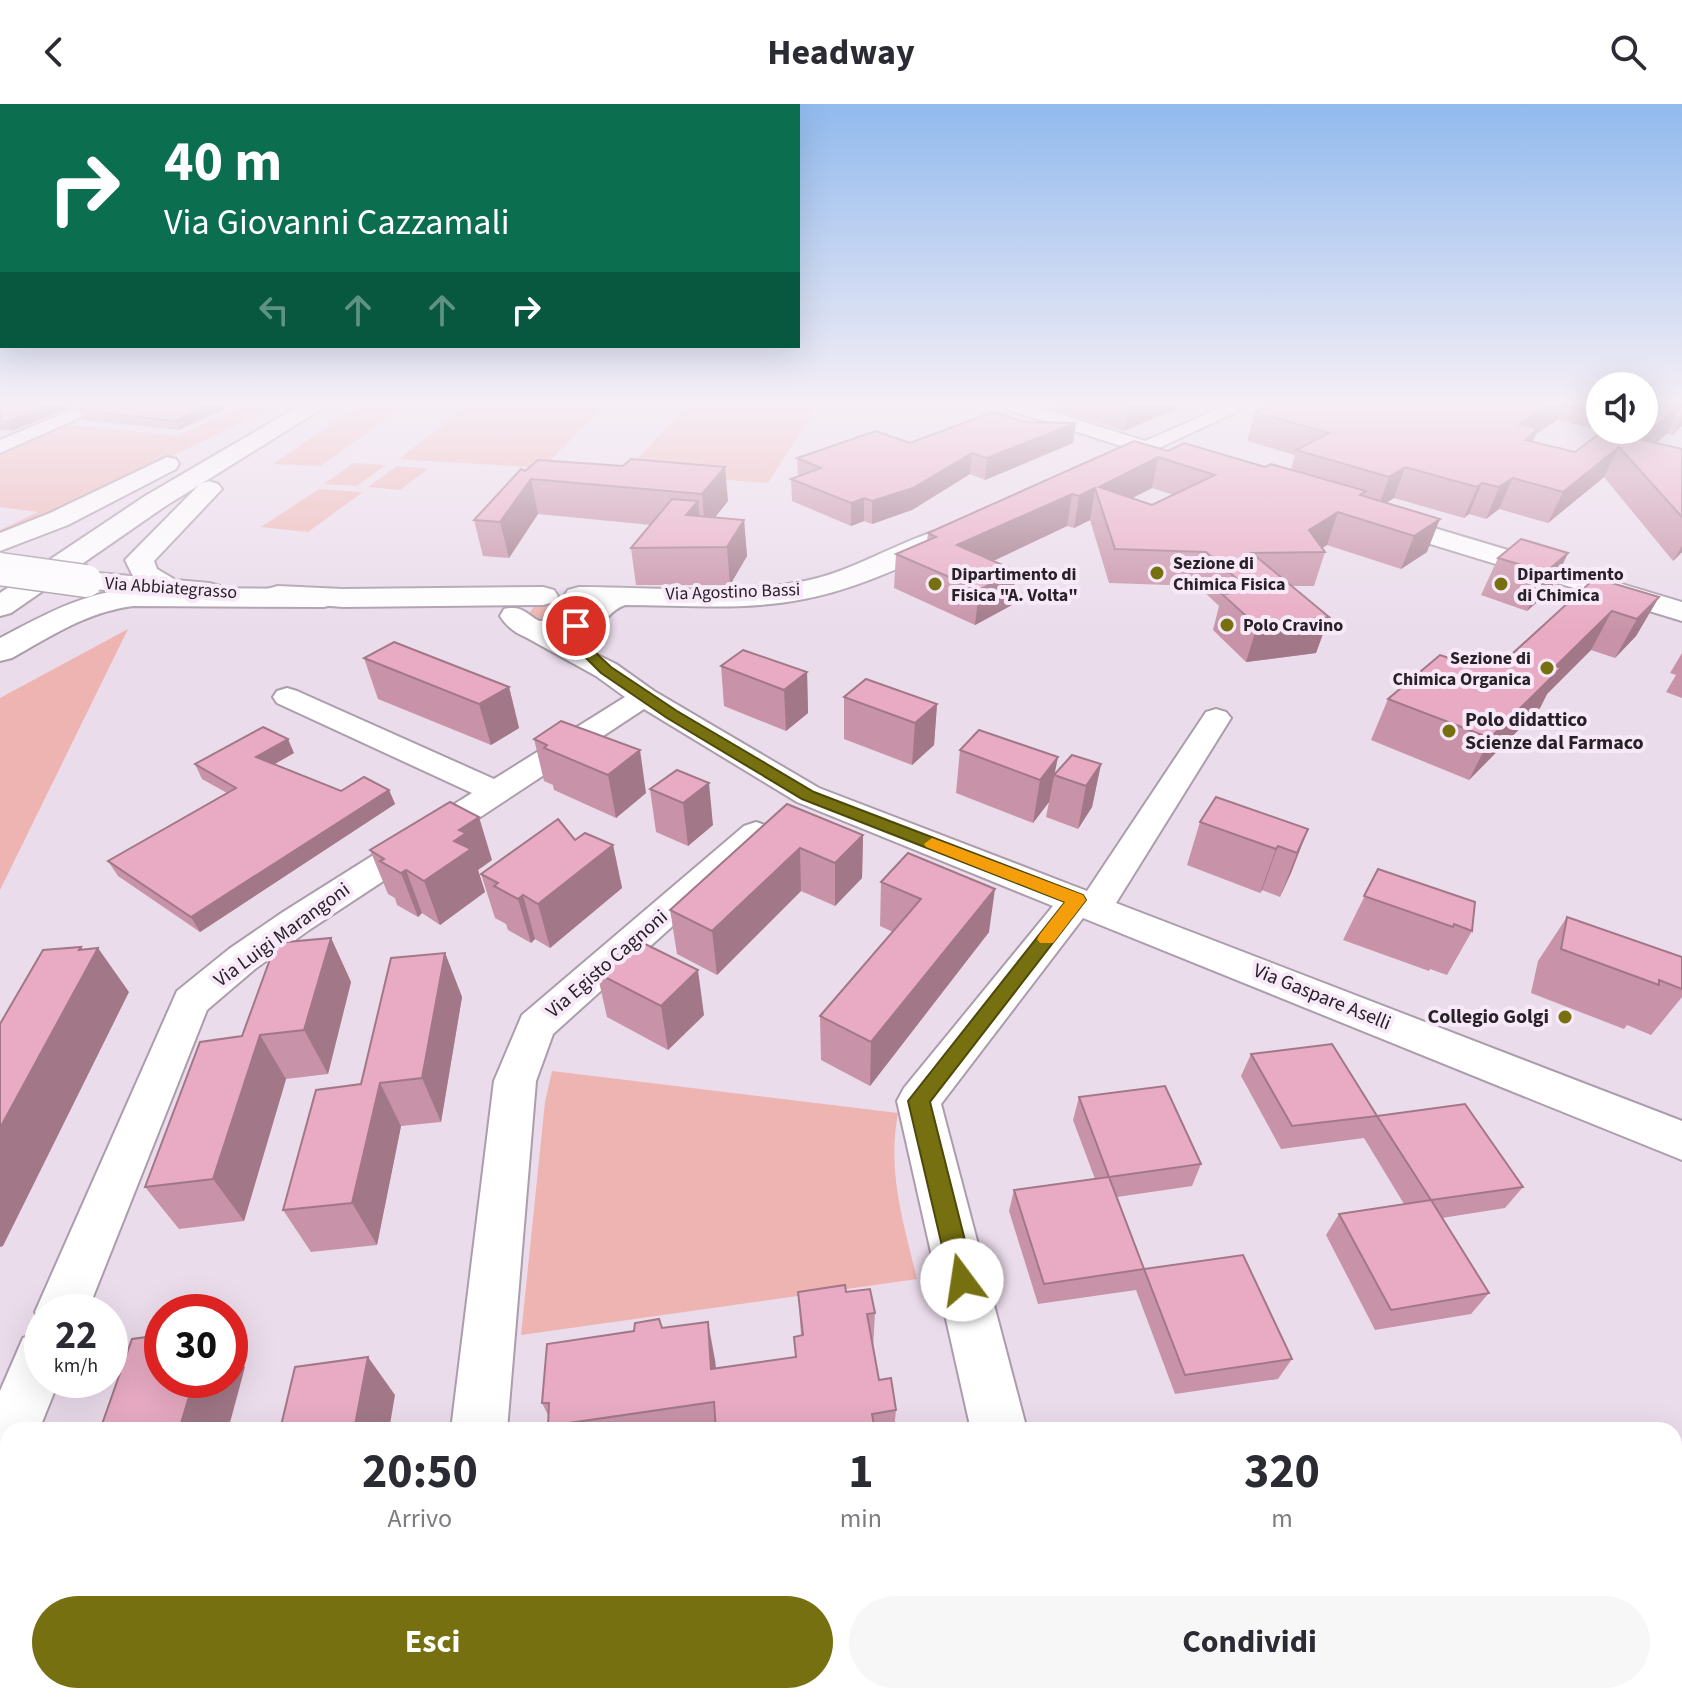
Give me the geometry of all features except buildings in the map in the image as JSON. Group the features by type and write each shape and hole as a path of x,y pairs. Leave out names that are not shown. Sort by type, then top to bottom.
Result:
{"main road":[{"path":"0,543 59,519 137,481"},
{"path":"0,588 166,481"},
{"path":"0,607 187,481"},
{"path":"86,581 113,574 139,560 219,481"},
{"path":"1348,510 1682,612"},
{"name":"Via Agostino Bassi","path":"583,610 612,599 640,595 751,595 816,589 858,575 967,527"},
{"path":"139,560 145,574 175,590"},
{"name":"Via Abbiategrasso","path":"0,569 175,590 495,610 544,631 583,610"},
{"path":"522,622 523,604 543,596"},
{"name":"Via Abbiategrasso","path":"334,598 543,596 583,610"},
{"path":"0,651 75,610 102,601 133,597 334,598"}],"street":[{"name":"Via Gaspare Aselli","path":"583,610 576,642 606,670"},
{"name":"Via Gaspare Aselli","path":"522,622 606,670 644,697 808,795 1682,1141"},
{"path":"287,697 494,791"},
{"name":"Via Luigi Marangoni","path":"69,1294 191,1002 242,959 494,791 644,697"},
{"path":"997,1422 919,1101 1086,904 1216,718"},
{"name":"Via Egisto Cagnoni","path":"480,1422 515,1081 536,1026 783,809 808,795"},
{"path":"14,1422 25,1398"}],"shaded area":[{"path":"0,481 122,481 0,540 0,530 38,512 0,507"},
{"path":"329,481 364,481 357,486 324,484"},
{"path":"377,481 413,481 400,490 368,487"},
{"path":"319,489 363,492 308,532 261,527"},
{"path":"554,600 573,601 582,609 575,619 545,625 528,615 535,605"},
{"path":"128,629 0,890 0,698"},
{"path":"552,1071 898,1113 895,1176 917,1279 521,1335 545,1102"}],"slow traffic":[{"path":"932,844 1077,900 1046,939"}],"place":[{"name":"Sezione di Chimica Fisica","path":"1157,573"},
{"name":"Dipartimento di Fisica \"A. Volta\"","path":"935,584"},
{"name":"Dipartimento di Chimica","path":"1501,584"},
{"name":"Polo Cravino","path":"1227,625"},
{"name":"Sezione di Chimica Organica","path":"1547,668"},
{"name":"Polo didattico Scienze dal Farmaco","path":"1449,731"},
{"name":"Collegio Golgi","path":"1565,1017"}],"route":[{"path":"576,626 576,642 606,670 672,715 808,795 1077,900 919,1101 962,1280"}]}
